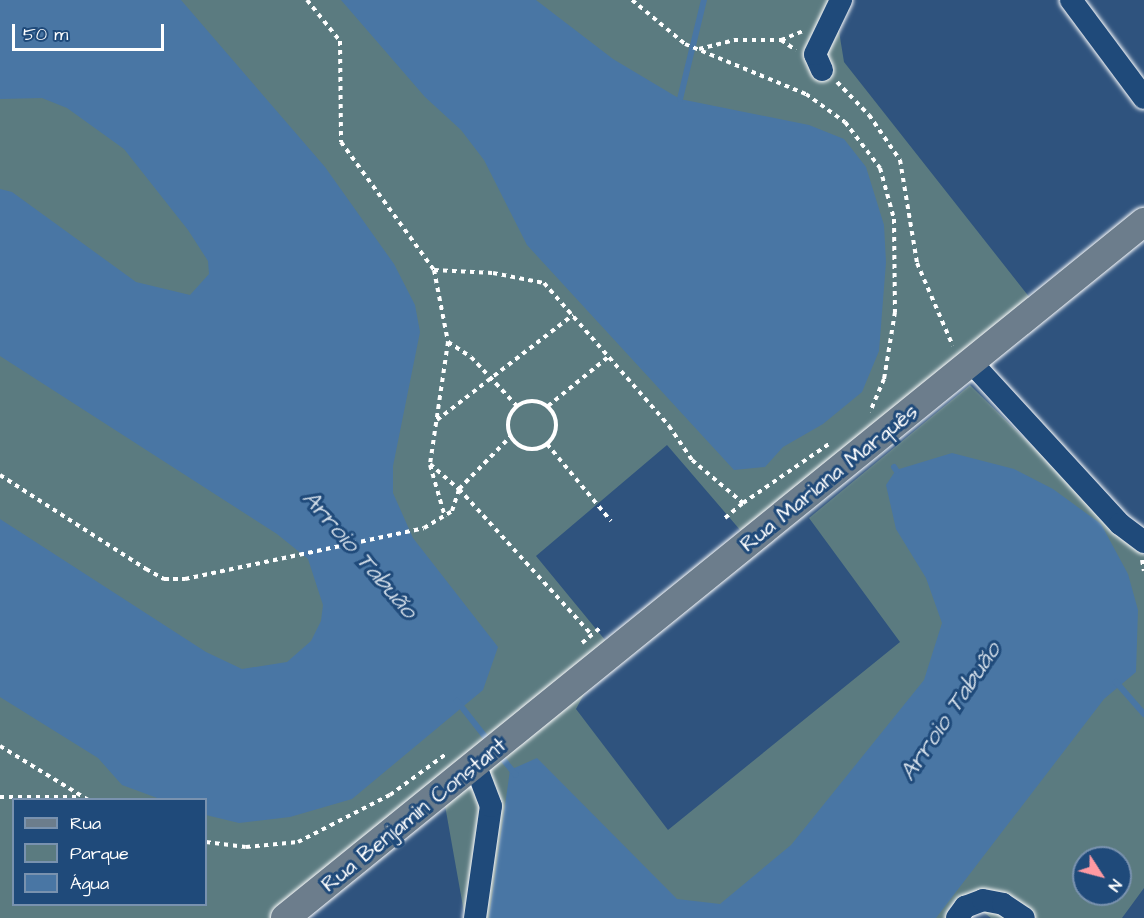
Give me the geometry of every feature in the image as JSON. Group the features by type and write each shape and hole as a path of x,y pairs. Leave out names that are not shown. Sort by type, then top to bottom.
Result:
{"main road":[{"name":"Rua Mariana Marquês","path":"515,734 1144,222"},
{"name":"Rua Benjamin Constant","path":"285,918 470,757 515,734"}],"street":[{"path":"1071,0 1144,98"},
{"path":"822,70 815,54 836,10"},
{"path":"965,367 1141,541"},
{"path":"470,757 491,806 475,918"},
{"path":"957,918 965,907 984,900 1003,904 1024,918"}],"path":[{"path":"307,0 340,41 341,142 434,270 448,342 430,464 446,517"},
{"path":"632,0 685,44 806,94 845,122 880,168 894,219 896,312 884,379 866,416"},
{"path":"639,0 643,9"},
{"path":"699,49 734,40 781,40 836,10"},
{"path":"781,40 822,70 869,115 900,160 917,263 965,367"},
{"path":"434,270 493,273 544,283 692,460 742,503"},
{"path":"436,420 573,315"},
{"path":"448,342 471,357 517,406"},
{"path":"548,406 608,357"},
{"path":"532,400 548,406 556,428 547,444 524,448 511,436 509,419 517,406 532,400"},
{"path":"0,475 164,579 186,579 284,556 424,528 446,517 459,489 511,436"},
{"path":"725,518 742,503 839,438"},
{"path":"547,444 611,520"},
{"path":"430,464 459,489 592,635 601,627"},
{"path":"0,746 82,797"},
{"path":"207,842 246,847 298,842 470,757"},
{"path":"0,797 82,797"}],"green space":[{"path":"0,0 834,0 844,62 1034,303 747,538 667,445 536,556 610,646 576,709 668,830 900,642 809,518 970,385 1144,555 1144,888 1132,904 1132,846 1072,846 1072,906 1131,906 1122,918 991,918 973,904 963,918 465,918 441,783 273,918 0,918"}],"water":[{"path":"0,0 181,0 325,167 394,264 415,305 420,332 393,466 393,493 413,538 498,647 483,690 352,799 290,817 239,823 207,815 207,798 157,798 122,785 98,758 0,697 0,519 206,652 242,669 287,662 311,641 321,621 323,605 308,559 277,534 0,356 0,189 12,192 136,282 190,295 209,274 208,261 188,230 124,149 67,108 42,98 0,99"},
{"path":"341,0 536,0 613,59 680,99 809,125 844,139 866,167 884,225 886,262 879,351 862,392 823,424 783,447 765,467 734,470 527,245 484,160 461,130 425,97"},
{"path":"952,453 1014,469 1053,489 1101,524 1128,574 1138,610 1136,672 1104,699 936,918 489,918 510,770 537,758 677,899 720,904 791,845 924,680 942,623 926,578 896,529 886,485 896,470"}],"waterway":[{"path":"680,99 704,0"},
{"name":"Arroio Tabuão","path":"1116,682 1144,714"},
{"name":"Arroio Tabuão","path":"457,701 490,743"},
{"name":"Arroio Tabuão","path":"498,753 516,775"}]}
